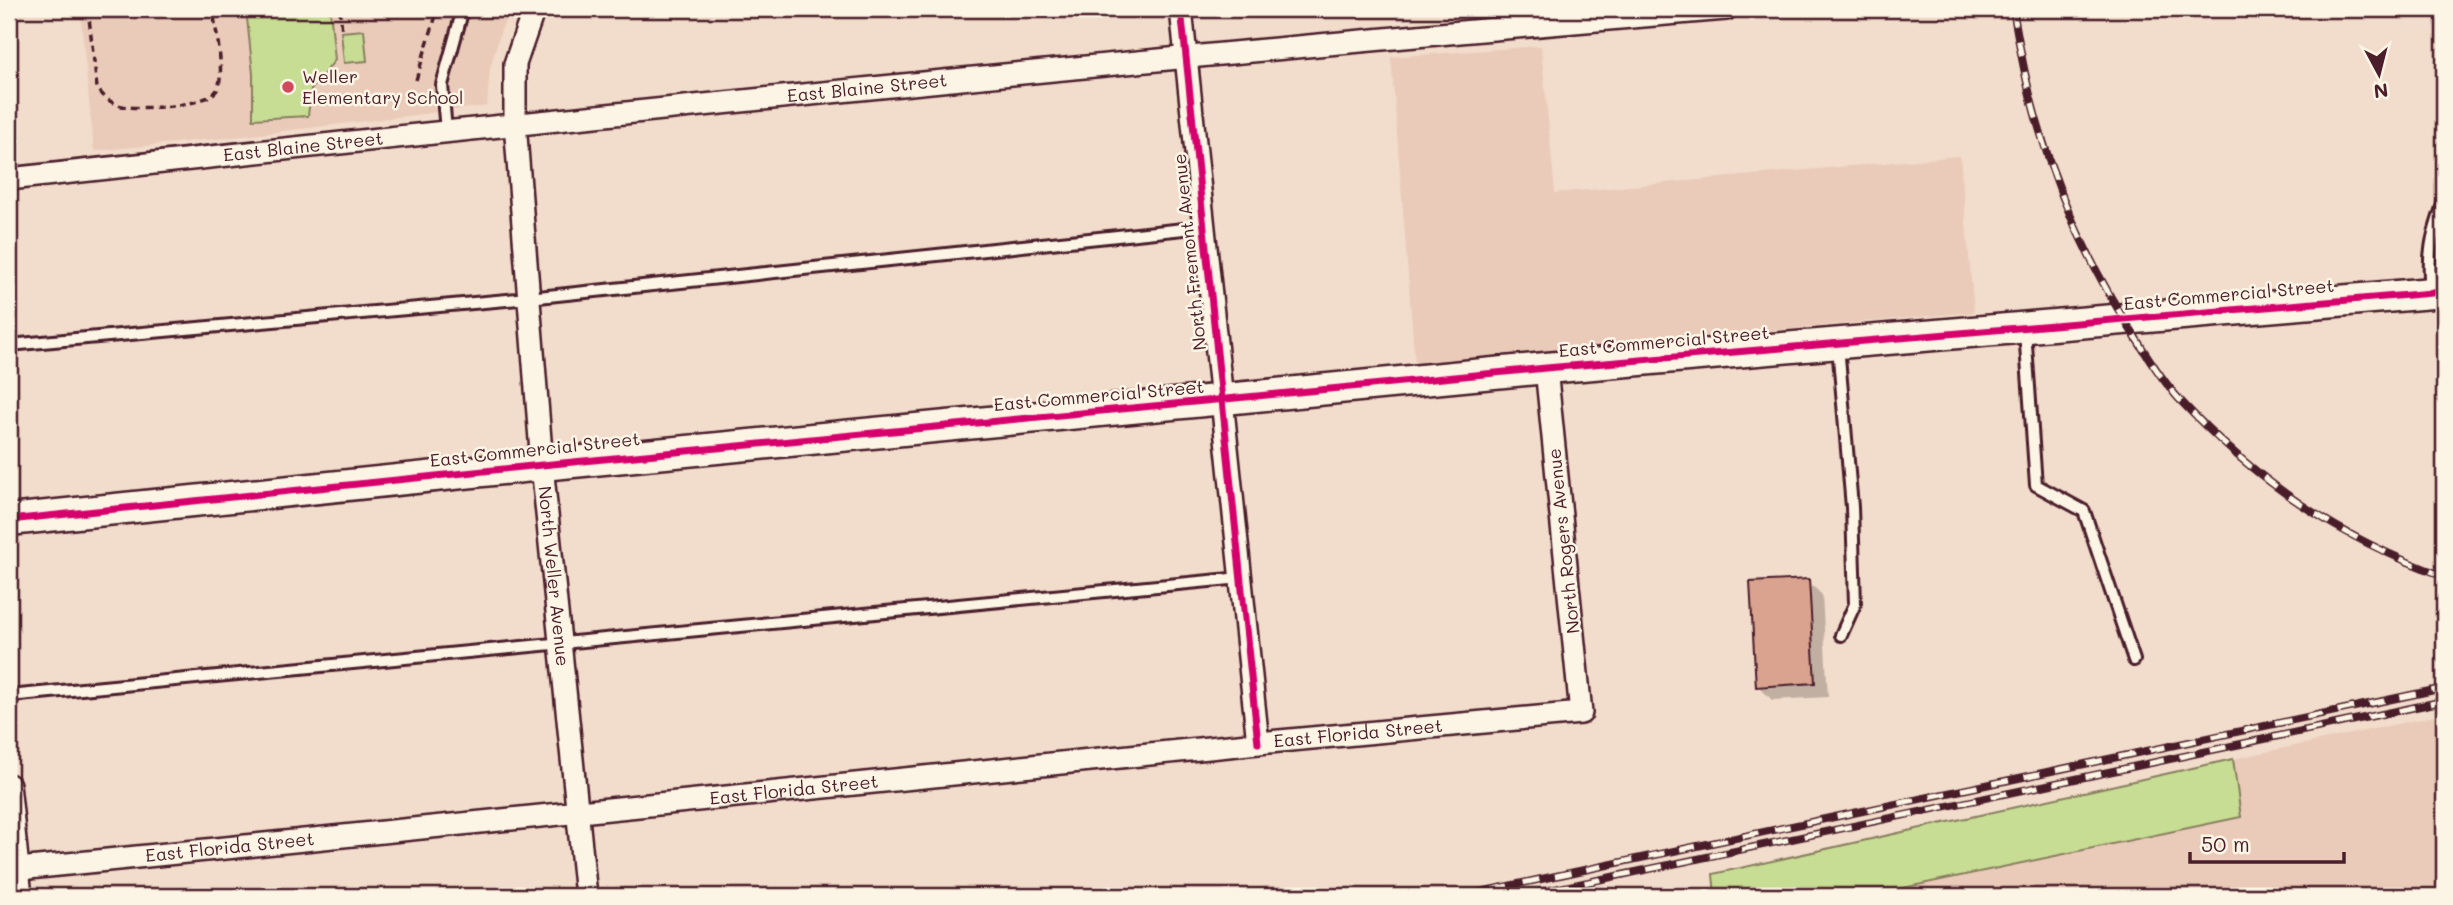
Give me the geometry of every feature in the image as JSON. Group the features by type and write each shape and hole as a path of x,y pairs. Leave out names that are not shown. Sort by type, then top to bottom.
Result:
{"street":[{"name":"North Weller Avenue","path":"534,9 515,64 515,123 542,465 586,896"},
{"name":"North Fremont Avenue","path":"1181,9 1258,743"},
{"name":"East Blaine Street","path":"9,179 515,123 1185,58 1582,15 1726,9"},
{"name":"East Commercial Street","path":"9,520 542,465 1546,368 2438,293"},
{"name":"North Rogers Avenue","path":"1546,368 1581,713"},
{"name":"East Florida Street","path":"13,869 1258,743 1581,713"},
{"path":"9,785 13,869 20,896"}],"lane":[{"path":"446,131 442,85 463,9"},
{"path":"2438,293 2428,262 2433,234 2444,202"},
{"path":"9,345 529,298 1203,227"},
{"path":"2025,328 2036,485 2084,511 2134,660"},
{"path":"1838,344 1852,507 1855,604 1841,635"},
{"path":"9,696 1241,578"}],"path":[{"path":"88,9 97,88 105,98 118,105 138,108 200,102 217,90 221,72 213,9"},
{"path":"340,9 342,32"},
{"path":"416,80 438,9"}],"shaded area":[{"name":"Weller Elementary School","path":"80,9 512,9 501,30 490,68 487,106 244,136 94,151"},
{"path":"1541,46 1555,193 1960,156 1974,312 1415,364 1391,57"},
{"path":"2444,714 2444,896 1865,896 2240,817 2233,759"}],"green space":[{"path":"246,9 330,9 335,60 311,90 308,116 253,119 253,74"},
{"path":"364,30 367,61 344,63 341,32"},
{"path":"2233,759 2241,817 1865,896 1715,896 1713,874"}],"building":[{"path":"1809,579 1815,683 1756,687 1750,582"}],"railway":[{"path":"2013,9 2035,113 2069,212 2108,292 2168,386 2208,429 2238,456 2301,504 2369,544 2444,576"},
{"path":"1461,896 2444,688"},
{"path":"1522,896 2444,701"}],"cycle path":[{"path":"1181,9 1258,743"},
{"path":"9,520 542,465 1546,368 2444,292"}],"place":[{"name":"Weller Elementary School","path":"288,87"}]}
